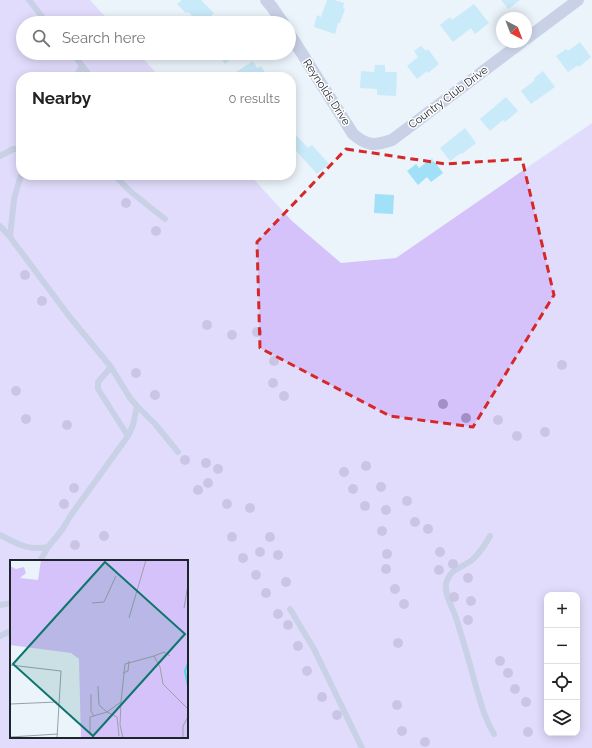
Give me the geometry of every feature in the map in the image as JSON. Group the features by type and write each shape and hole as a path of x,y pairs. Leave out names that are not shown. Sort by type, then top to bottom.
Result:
{"street":[{"path":"532,34 578,0"},
{"path":"273,2 280,16"},
{"name":"Reynolds Drive","path":"296,44 353,134 361,141 371,144"},
{"name":"Country Club Drive","path":"371,144 380,144 392,140 514,48"}],"lane":[{"path":"29,0 42,16"},
{"path":"78,60 87,72"},
{"path":"79,72 82,66"},
{"path":"0,156 13,149 16,149"},
{"path":"10,238 14,199 20,180"},
{"path":"119,180 131,192 165,219"},
{"path":"0,226 69,316 111,367 130,398 156,424 178,452"},
{"path":"111,367 98,382 98,389 128,436"},
{"path":"41,560 48,547 128,436 133,425 137,406"},
{"path":"0,535 24,547 38,549 48,547"},
{"path":"490,536 482,550 471,561 459,566 449,576 446,584 446,592 462,635 483,710 494,734"},
{"path":"0,605 10,603"},
{"path":"290,609 314,649 362,748"},
{"path":"0,636 10,631"}],"highlighted area":[{"path":"346,149 446,164 522,159 554,295 473,427 390,416 260,348 257,242"}],"shaded area":[{"path":"0,0 90,0 105,16 16,16 16,60 144,60 155,72 16,72 16,180 255,180 292,221 341,263 396,258 592,123 592,748 0,748"}],"building":[{"path":"182,0 201,0 214,13 211,16 192,16 188,12 186,13 177,4"},
{"path":"327,0 334,0 344,3 343,8 345,9 340,23 338,23 335,34 314,27 317,15 321,17"},
{"path":"501,0 520,0 508,9"},
{"path":"474,4 489,23 475,34 471,28 453,42 440,25 450,17 452,20"},
{"path":"580,42 591,57 579,67 578,65 568,72 556,56 566,49 568,51"},
{"path":"421,46 426,51 428,49 439,64 428,73 427,71 417,79 407,66 418,57 414,51"},
{"path":"222,60 230,60 225,64"},
{"path":"253,61 257,68 261,66 265,72 236,72"},
{"path":"375,65 385,65 385,72 397,72 396,96 377,95 377,89 360,88 361,71 374,72"},
{"path":"543,71 555,87 531,104 521,91 535,80 534,78"},
{"path":"506,97 518,111 505,122 503,120 490,131 480,119"},
{"path":"465,128 476,143 450,161 440,148"},
{"path":"297,136 308,148 312,145 329,164 317,174 296,151"},
{"path":"432,158 443,173 431,182 427,177 418,185 407,171 416,164 419,168"},
{"path":"375,194 394,195 393,214 374,213"}]}
